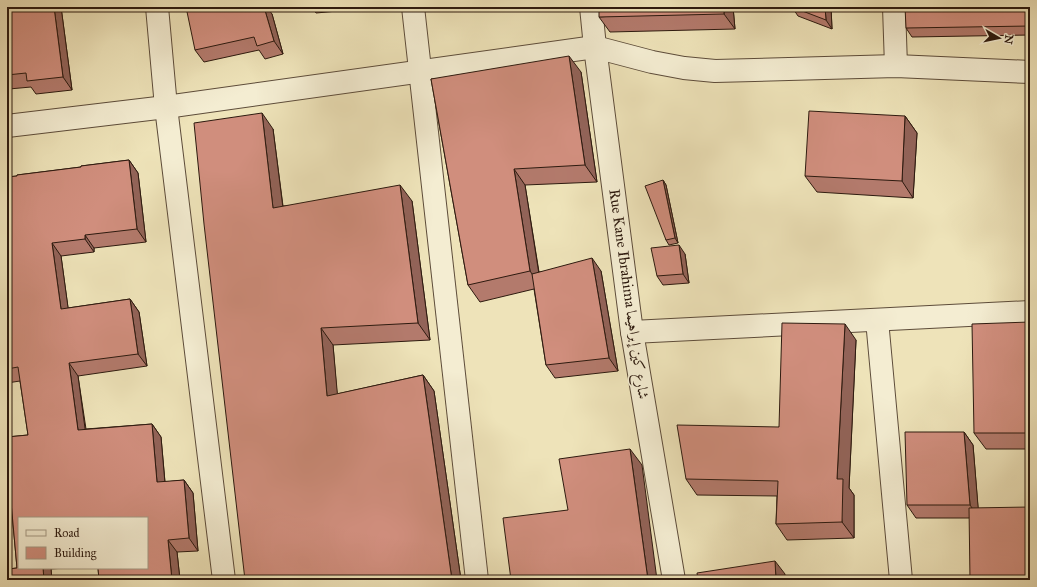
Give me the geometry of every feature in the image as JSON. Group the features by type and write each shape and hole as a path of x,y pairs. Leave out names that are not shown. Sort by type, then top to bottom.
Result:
{"street":[{"path":"157,7 166,107 224,580"},
{"path":"413,7 477,580"},
{"name":"Rue Kane Ibrahima شارع كين إبراهيما","path":"591,7 632,332 674,580"},
{"path":"894,7 896,66"},
{"path":"7,126 166,107 595,47 652,62 684,68 715,71 896,66 1030,72"},
{"path":"632,332 1030,312"},
{"path":"877,320 901,580"}],"building":[{"path":"7,7 54,7 63,77 27,81 26,73 7,75"},
{"path":"186,7 264,7 274,41 257,46 254,37 195,50"},
{"path":"599,7 724,7 724,14 599,17"},
{"path":"792,7 825,7 826,20"},
{"path":"905,7 1030,7 1030,26 906,28"},
{"path":"569,56 585,165 514,169 530,271 468,285 431,79"},
{"path":"809,111 905,116 902,181 805,176"},
{"path":"262,113 273,208 400,185 418,323 321,328 327,396 423,375 452,580 245,580 204,224 194,123"},
{"path":"129,160 137,229 85,235 85,239 52,243 61,309 130,299 138,354 69,363 78,430 152,424 157,482 184,480 189,538 168,540 172,580 99,580 98,569 148,569 148,517 18,517 18,569 43,569 44,580 9,580 8,569 17,568 7,458 7,437 28,435 18,367 7,369 7,177"},
{"path":"663,180 675,238 666,240 645,186"},
{"path":"679,245 683,274 657,276 651,248"},
{"path":"592,258 609,358 546,365 532,274"},
{"path":"1030,322 1030,433 974,433 972,324"},
{"path":"782,323 845,324 837,479 843,479 842,522 776,524 778,481 686,479 677,425 779,427"},
{"path":"905,432 964,432 970,505 907,505"},
{"path":"630,449 648,580 511,580 503,518 568,510 559,459"},
{"path":"1030,507 1030,580 970,580 969,508"},
{"path":"775,561 776,580 698,580 697,573"}]}
